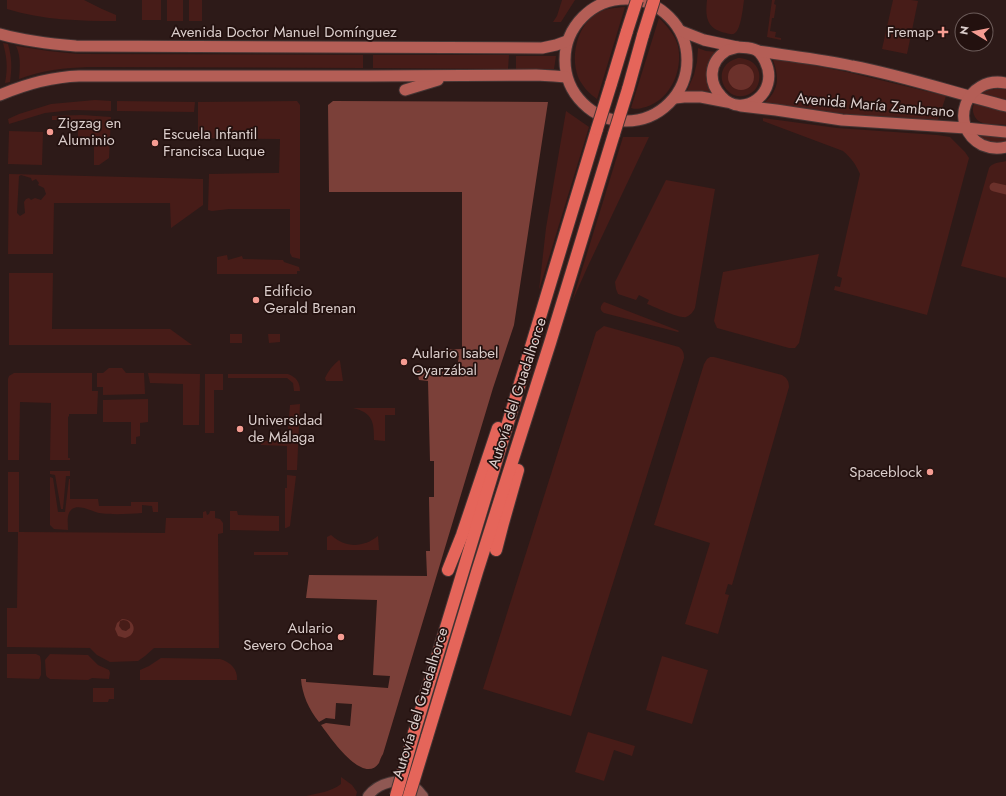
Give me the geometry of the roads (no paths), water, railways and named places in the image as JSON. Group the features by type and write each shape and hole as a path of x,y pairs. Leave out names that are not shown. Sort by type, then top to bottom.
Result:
{"highway":[{"name":"Autovía del Guadalhorce","path":"396,796 637,0"},
{"name":"Autovía del Guadalhorce","path":"409,796 476,572 550,343 654,0"},
{"path":"448,570 504,410 548,291"},
{"path":"496,550 543,378 550,343"}],"main road":[{"path":"622,0 648,3 657,6 671,18 681,31 687,42 688,52 686,76 682,87 675,98 665,107 650,114 629,120 604,117 582,103 575,94 566,77 564,61 567,41 580,19 600,5 611,1 622,0"},
{"path":"675,98 701,97 741,106 755,101 762,95 767,87 769,77 768,68 758,51 751,48 704,40 681,31"},
{"name":"Avenida Doctor Manuel Domínguez","path":"0,34 46,43 76,46 542,48 567,41"},
{"path":"730,103 723,99 716,91 712,80 713,68 718,58 727,51 738,47"},
{"name":"Avenida María Zambrano","path":"758,51 813,58 852,66 1006,106"},
{"path":"0,95 40,81 61,77 79,76 536,75 566,77"},
{"path":"405,90 452,76"},
{"path":"1006,83 998,81 987,83 977,88 965,104 964,112 966,128 974,139 984,146 993,148 1006,147"},
{"name":"Avenida María Zambrano","path":"741,106 842,120 1006,132"},
{"path":"368,796 373,790 381,785 392,782 409,784 415,787 423,796"}],"waterway":[{"path":"994,187 1006,190"}],"place":[{"name":"Fremap","path":"943,32"},
{"name":"Zigzag en Aluminio","path":"50,132"},
{"name":"Escuela Infantil Francisca Luque","path":"155,143"},
{"name":"Edificio Gerald Brenan","path":"256,300"},
{"name":"Aulario Isabel Oyarzábal","path":"404,362"},
{"name":"Universidad de Málaga","path":"240,429"},
{"name":"Spaceblock","path":"930,472"},
{"name":"Aulario Severo Ochoa","path":"341,637"}]}
